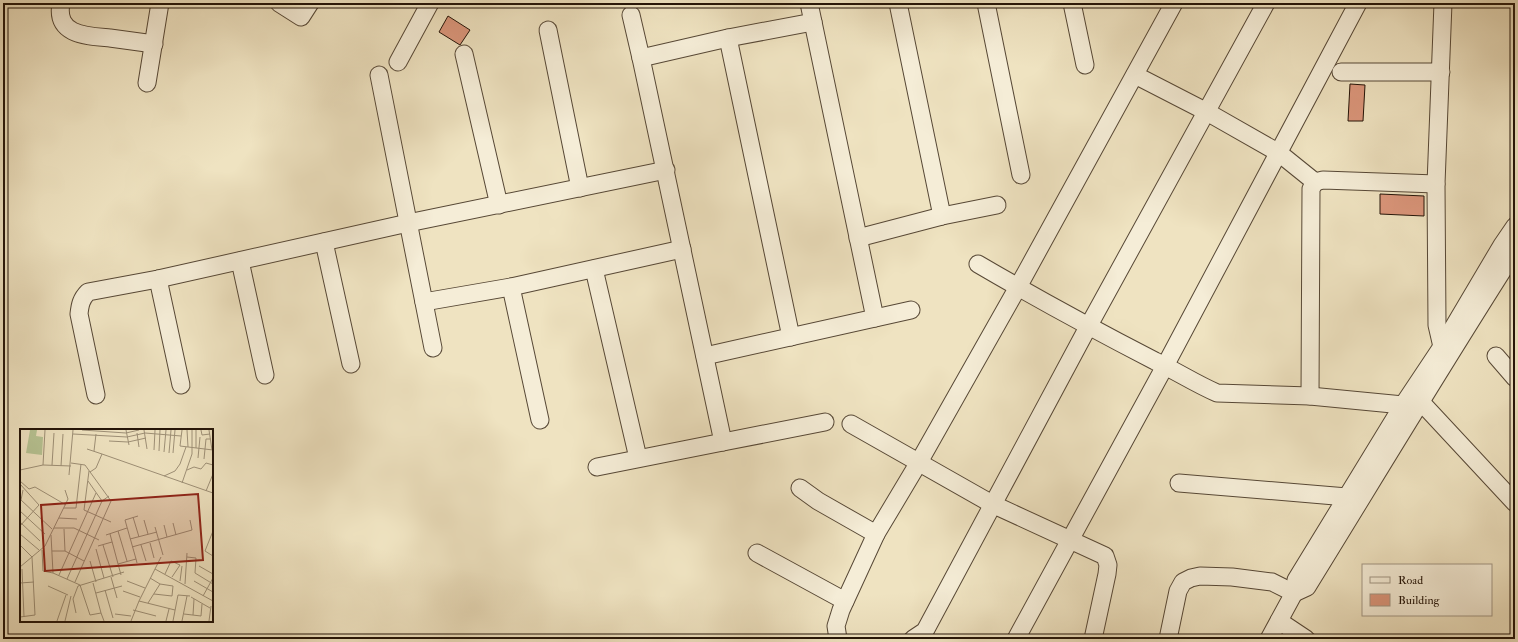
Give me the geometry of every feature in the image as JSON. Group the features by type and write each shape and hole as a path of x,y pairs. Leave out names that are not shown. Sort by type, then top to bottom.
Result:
{"street":[{"path":"61,3 60,10 62,22 79,35 154,44"},
{"path":"147,83 160,3"},
{"path":"279,3 302,16 310,3"},
{"path":"398,62 430,3"},
{"path":"809,3 875,318"},
{"path":"898,3 942,216"},
{"path":"986,3 1021,175"},
{"path":"1072,3 1085,65"},
{"path":"838,639 836,626 845,601 876,534 919,462 1018,287 1174,3"},
{"path":"923,636 992,504 1088,327 1208,112 1266,3"},
{"path":"1016,639 1165,366 1358,3"},
{"path":"1443,3 1436,184 1437,325 1444,353"},
{"path":"631,16 666,170 723,442"},
{"path":"641,58 728,38 813,22"},
{"path":"548,30 580,188"},
{"path":"728,38 791,336"},
{"path":"464,54 499,205"},
{"path":"1341,72 1441,72"},
{"path":"379,75 433,348"},
{"path":"1135,75 1208,112 1279,153 1315,182"},
{"path":"96,395 79,314 82,298 88,292 158,279 408,223 666,170"},
{"path":"1310,396 1311,188 1315,182 1323,180 1436,184"},
{"path":"858,238 942,216 997,205"},
{"path":"1294,593 1307,587 1421,402 1444,353 1502,246 1515,226"},
{"path":"324,242 351,364"},
{"path":"424,302 511,287 682,249"},
{"path":"1269,639 1294,593 1296,580 1403,405 1444,353 1515,251"},
{"path":"240,261 265,375"},
{"path":"978,264 1088,327 1217,393 1310,396 1403,405"},
{"path":"594,269 638,458"},
{"path":"158,279 181,385"},
{"path":"511,287 540,420"},
{"path":"705,356 911,310"},
{"path":"1496,356 1515,378"},
{"path":"1421,402 1515,503"},
{"path":"596,467 825,422"},
{"path":"851,424 992,504 1105,556 1108,565 1093,639"},
{"path":"1179,483 1347,497"},
{"path":"800,488 818,501 876,534"},
{"path":"757,553 845,601"},
{"path":"1168,639 1178,591 1183,582 1191,578 1200,576 1232,577 1272,582 1294,593"},
{"path":"1279,621 1306,639"}],"building":[{"path":"448,16 470,30 460,45 439,32"},
{"path":"1350,84 1365,85 1363,121 1348,121"},
{"path":"1380,194 1424,196 1424,216 1380,214"}]}
